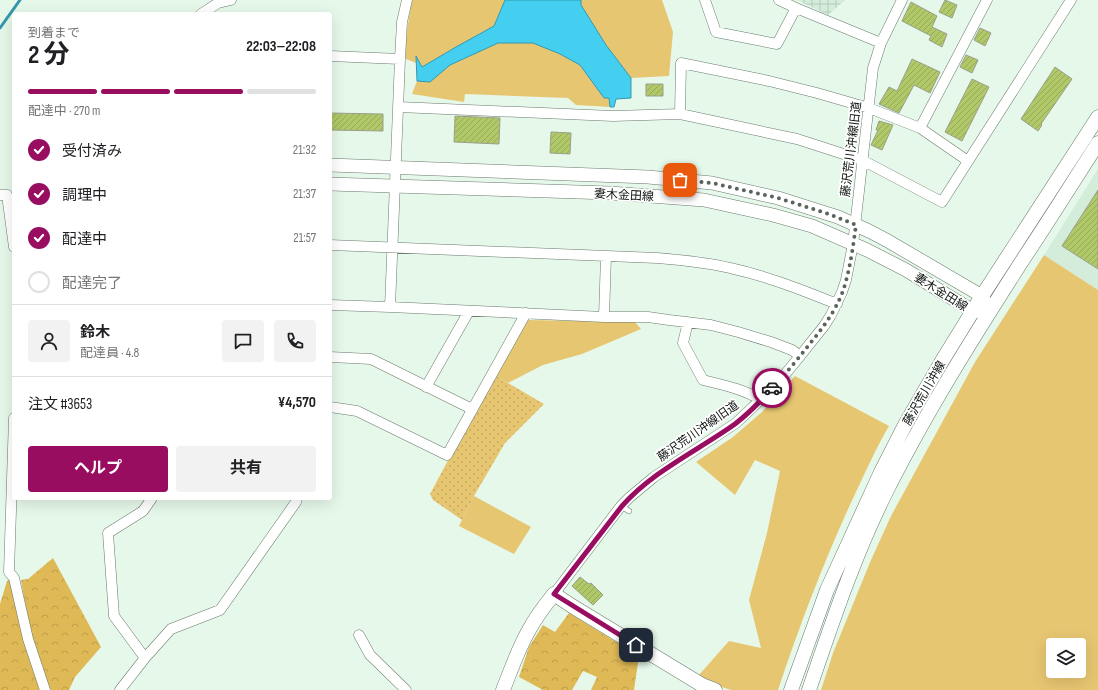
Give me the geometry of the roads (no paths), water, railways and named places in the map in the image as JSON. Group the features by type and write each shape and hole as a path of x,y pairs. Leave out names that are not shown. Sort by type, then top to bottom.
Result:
{"main road":[{"name":"藤沢荒川沖線","path":"791,690 827,590 881,472 906,423 972,311 1098,117"},
{"name":"藤沢荒川沖線","path":"809,690 836,609 864,539 886,492 934,402 1098,143"},
{"path":"503,690 517,654 529,630 542,609 554,594 702,685 715,690"}],"street":[{"path":"204,12 218,3 231,0"},
{"path":"390,307 402,22 407,0"},
{"path":"705,0 716,32 777,44 796,8"},
{"path":"779,0 881,43"},
{"name":"藤沢荒川沖線旧道","path":"554,594 625,509 630,497 654,477 736,423 762,400 824,326 837,304 846,280 856,225 873,68 881,43 902,0"},
{"path":"920,128 987,0"},
{"path":"398,107 613,116 680,114 797,139 862,160 942,202 1071,0"},
{"path":"332,56 400,59"},
{"path":"680,114 681,62 769,81 869,108 920,128 968,161"},
{"name":"妻木金田線","path":"332,165 648,177 712,183 778,198 826,213 869,230 982,296"},
{"name":"妻木金田線","path":"332,184 617,194 704,200 773,215 812,226 906,270 972,311 990,312"},
{"path":"0,195 7,195 12,232"},
{"path":"332,245 657,258 698,262 730,268 782,282 837,304"},
{"path":"604,316 606,256"},
{"path":"982,296 990,312"},
{"path":"332,305 648,318 688,322 711,325 738,332 792,350 800,356"},
{"path":"426,386 468,311"},
{"path":"332,407 357,411 447,455 526,313"},
{"path":"688,322 683,343 703,380 731,387 754,395 762,400"},
{"path":"332,357 371,360 472,409"},
{"path":"12,480 9,572 14,578 28,639 45,690"},
{"path":"145,658 114,616 108,533 143,510 150,500"},
{"path":"120,690 145,658 171,629 220,610 296,500"},
{"path":"359,635 370,655 406,690"}],"water":[{"path":"505,0 581,0 581,5 606,45 631,78 631,98 616,99 614,107 610,107 609,98 604,98 580,65 560,54 533,43 498,43 450,65 430,82 417,81 416,56 422,67 494,26"}],"waterway":[{"path":"0,28 20,0"}]}
